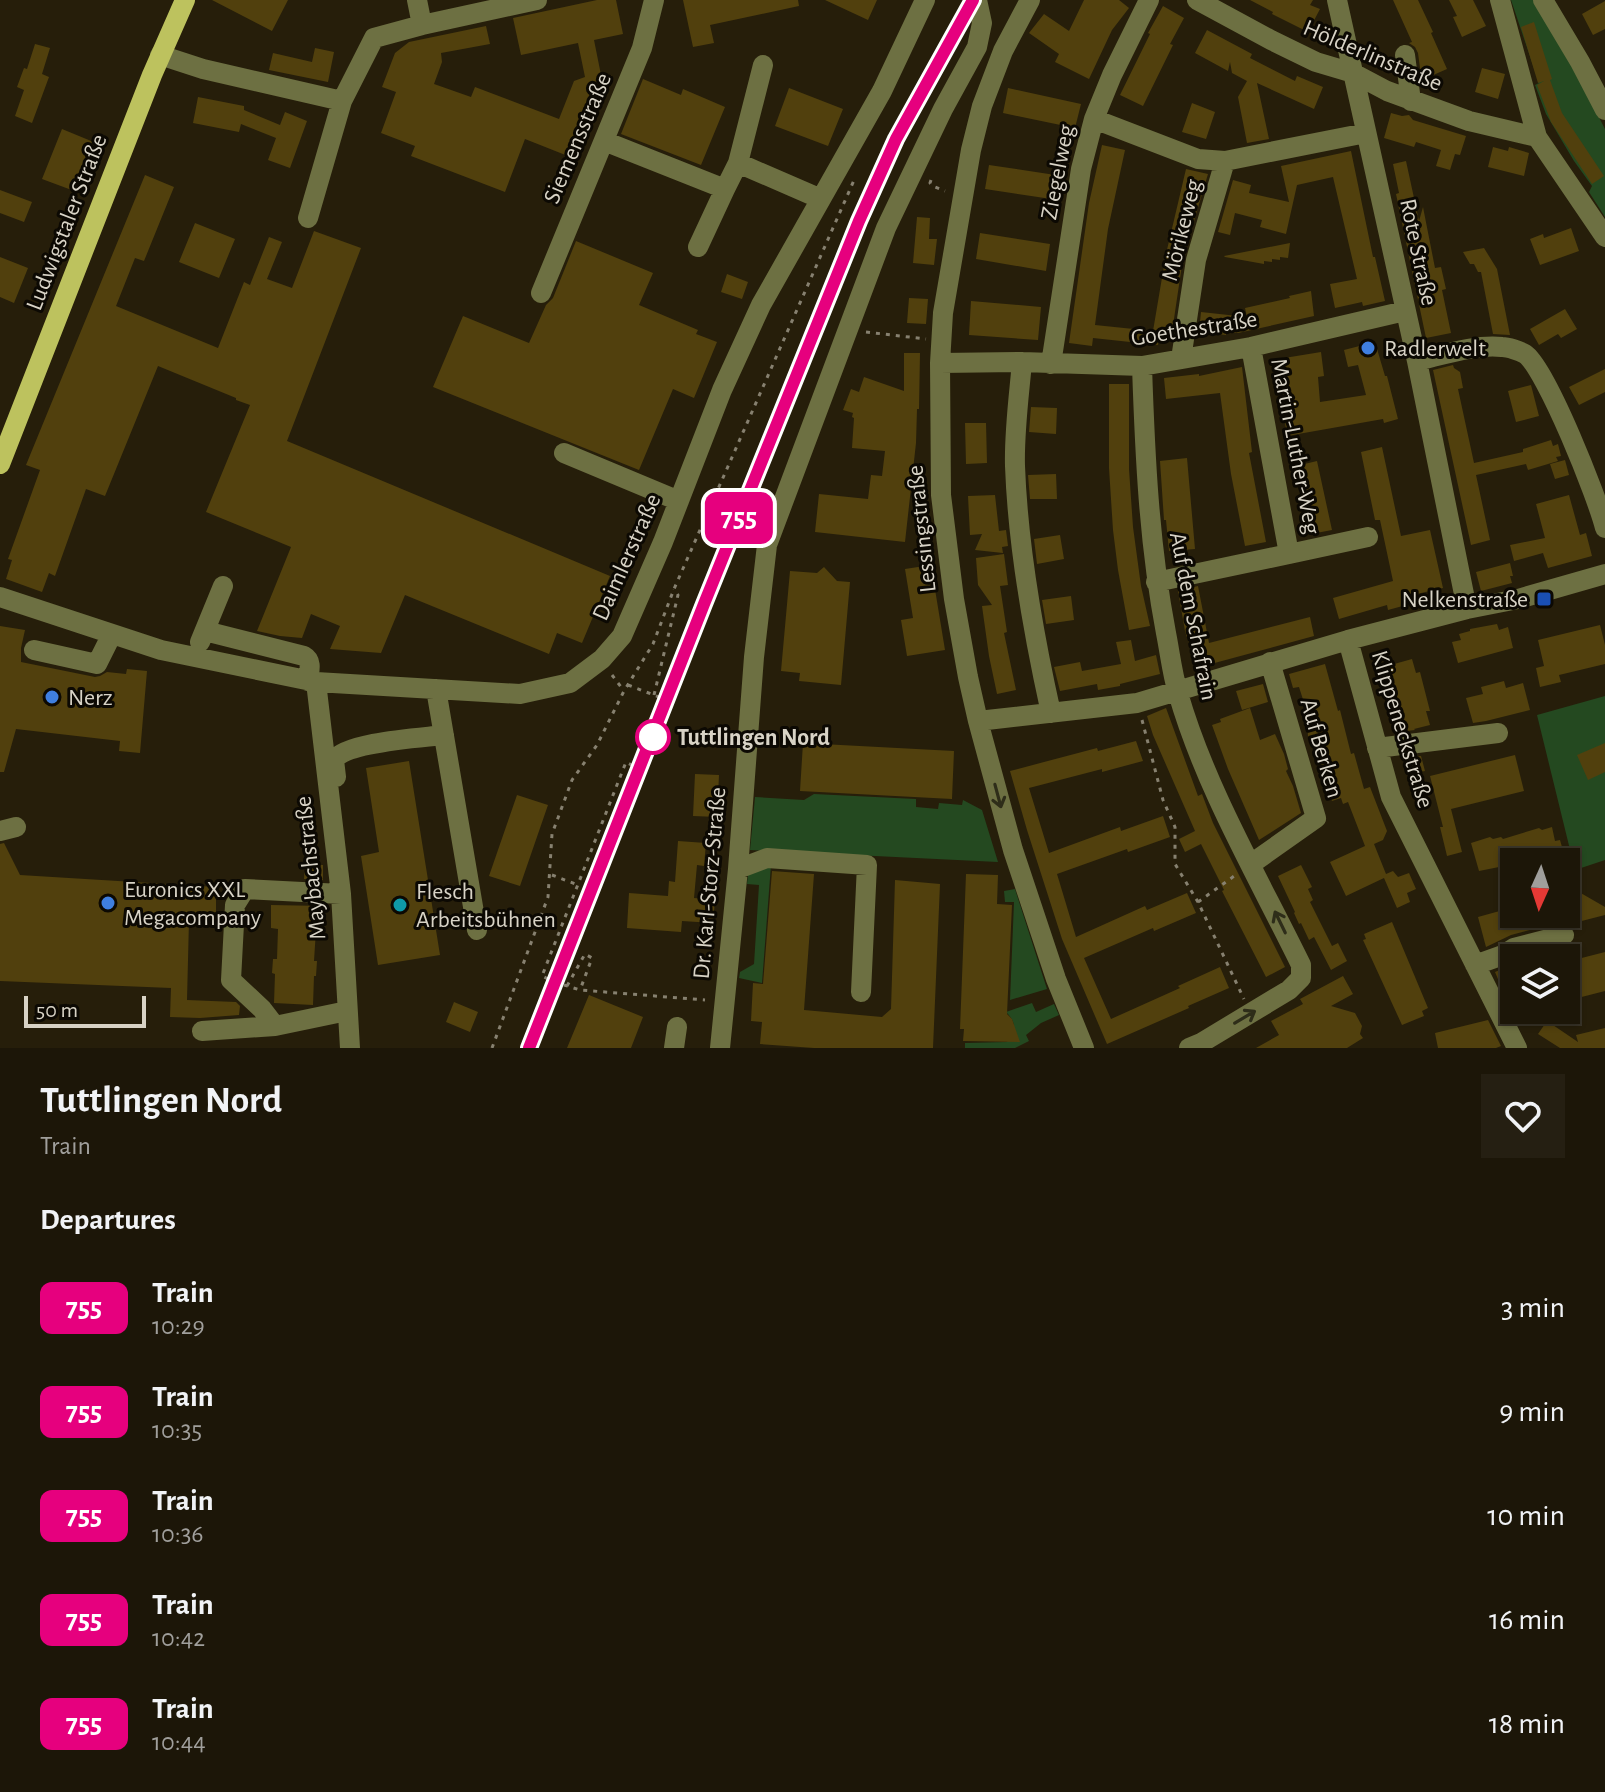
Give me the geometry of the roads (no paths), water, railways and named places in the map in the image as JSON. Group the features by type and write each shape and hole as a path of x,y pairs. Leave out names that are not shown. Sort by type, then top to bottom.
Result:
{"main road":[{"name":"Ludwigstaler Straße","path":"0,464 160,55 185,0"}],"street":[{"path":"417,0 422,25"},
{"path":"308,218 342,101 374,38 537,0"},
{"name":"Siemensstraße","path":"541,293 642,48 654,0"},
{"name":"Daimlerstraße","path":"0,597 161,650 312,682 520,694 570,683 602,659 622,636 722,390 761,305 882,91 925,0"},
{"name":"Dr. Karl-Storz-Straße","path":"720,1048 738,869 754,657 767,545 886,228 943,109 977,47 982,23 977,0"},
{"name":"Lessingstraße","path":"1030,0 1003,51 982,106 971,150 943,313 940,363 941,495 954,599 978,721 1013,850 1056,979 1084,1048"},
{"name":"Ziegelweg","path":"1051,364 1081,169 1094,119 1149,0"},
{"name":"Hölderlinstraße","path":"1197,0 1316,62 1353,73 1411,101 1469,121 1537,137"},
{"name":"Rote Straße","path":"1337,0 1417,361 1467,609"},
{"path":"1500,0 1537,137 1605,237"},
{"path":"1545,0 1605,110"},
{"path":"160,55 203,69 342,101"},
{"path":"1405,55 1411,101"},
{"path":"698,247 738,163 763,65"},
{"path":"1094,119 1198,159 1225,161 1366,133"},
{"path":"604,141 725,189"},
{"name":"Mörikeweg","path":"1181,359 1196,260 1225,161"},
{"path":"738,163 821,199"},
{"name":"Goethestraße","path":"940,363 1142,366 1251,347 1405,311"},
{"path":"1417,361 1467,349 1503,346 1526,355 1540,373 1573,442 1605,528"},
{"name":"Martin-Luther-Weg","path":"1251,347 1289,554"},
{"path":"1022,362 1015,464 1031,621 1051,713"},
{"name":"Auf dem Schafrain","path":"1142,366 1147,493 1156,582 1177,690 1215,791 1301,965 1301,978 1289,990 1198,1046"},
{"path":"564,453 679,501"},
{"name":"Martin-Luther-Weg","path":"1156,582 1368,537"},
{"path":"978,721 1137,703 1348,640 1604,578"},
{"path":"194,657 223,586"},
{"path":"205,631 304,656 310,662 312,682"},
{"path":"34,650 97,664 112,634"},
{"name":"Klippeneckstraße","path":"1348,640 1391,797 1517,1048"},
{"name":"Auf Berken","path":"1251,864 1316,818 1270,662"},
{"name":"Maybachstraße","path":"312,682 347,891 350,1048"},
{"path":"436,689 477,930"},
{"path":"1377,748 1498,733"},
{"path":"275,1026 231,980 235,905 245,889 347,891 334,760 338,754 357,746 444,735"},
{"path":"738,869 767,858 867,865 861,992"},
{"path":"1475,965 1514,948 1564,935"},
{"path":"202,1031 275,1026 347,1011"}],"railway":[{"path":"529,1048 859,221 896,139 973,0"}],"train":[{"name":"755","path":"529,1048 859,221 896,139 973,0"}],"place":[{"name":"Radlerwelt","path":"1368,348"},
{"name":"Nelkenstraße","path":"1544,599"},
{"name":"Nerz","path":"52,697"},
{"name":"Tuttlingen Nord","path":"653,737"},
{"name":"Euronics XXL Megacompany","path":"108,903"},
{"name":"Flesch Arbeitsbühnen","path":"400,905"}]}
